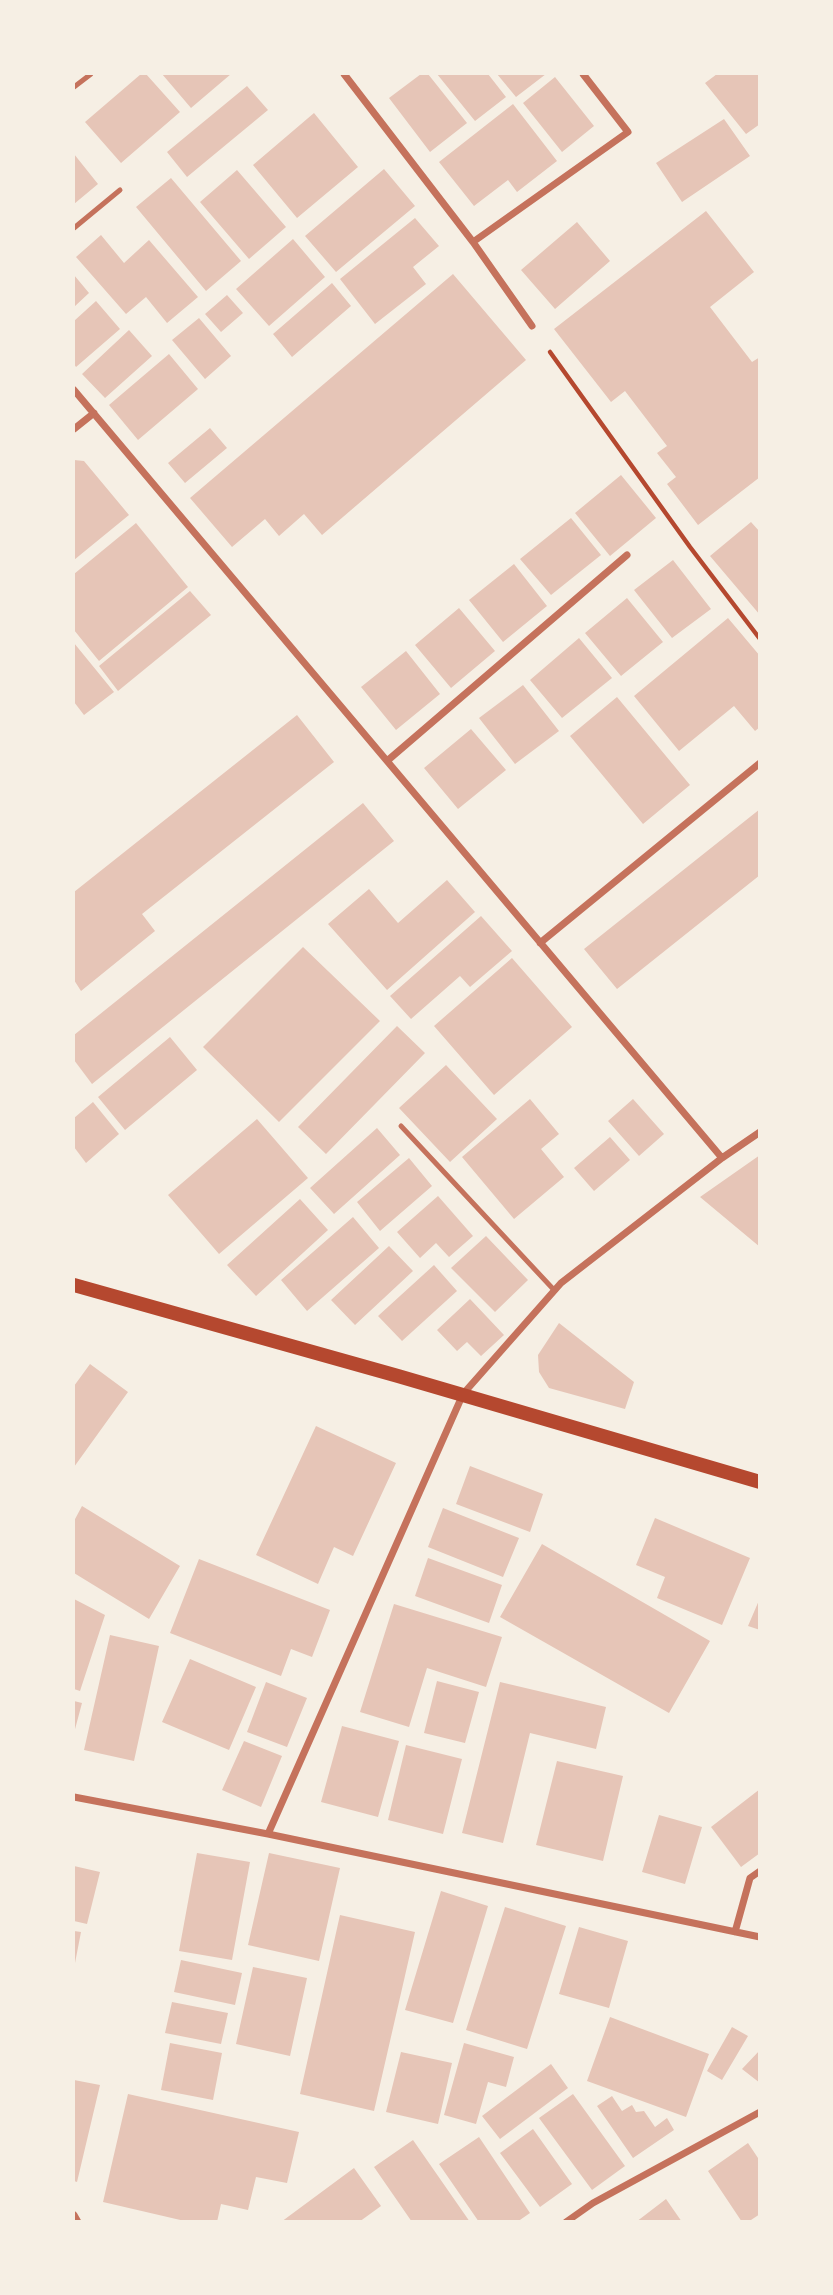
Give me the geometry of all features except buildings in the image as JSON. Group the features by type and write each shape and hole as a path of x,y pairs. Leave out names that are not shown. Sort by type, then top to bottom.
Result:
{"main road":[{"path":"74,1285 463,1394 760,1482"}],"street":[{"path":"472,242 628,132 583,74"},
{"path":"348,75 531,326"},
{"path":"74,390 722,1158"},
{"path":"74,429 94,413"},
{"path":"387,761 627,555"},
{"path":"541,943 760,763"},
{"path":"268,1834 463,1394 561,1283 722,1158 760,1132"},
{"path":"74,1797 268,1834 760,1937"},
{"path":"735,1932 750,1878 760,1871"},
{"path":"566,2221 593,2203 760,2112"},
{"path":"74,2215 78,2221"}],"lane":[{"path":"74,87 91,74"},
{"path":"74,228 120,190"},
{"path":"401,1126 555,1291"}],"path":[{"path":"531,326 682,536 760,639"}]}
